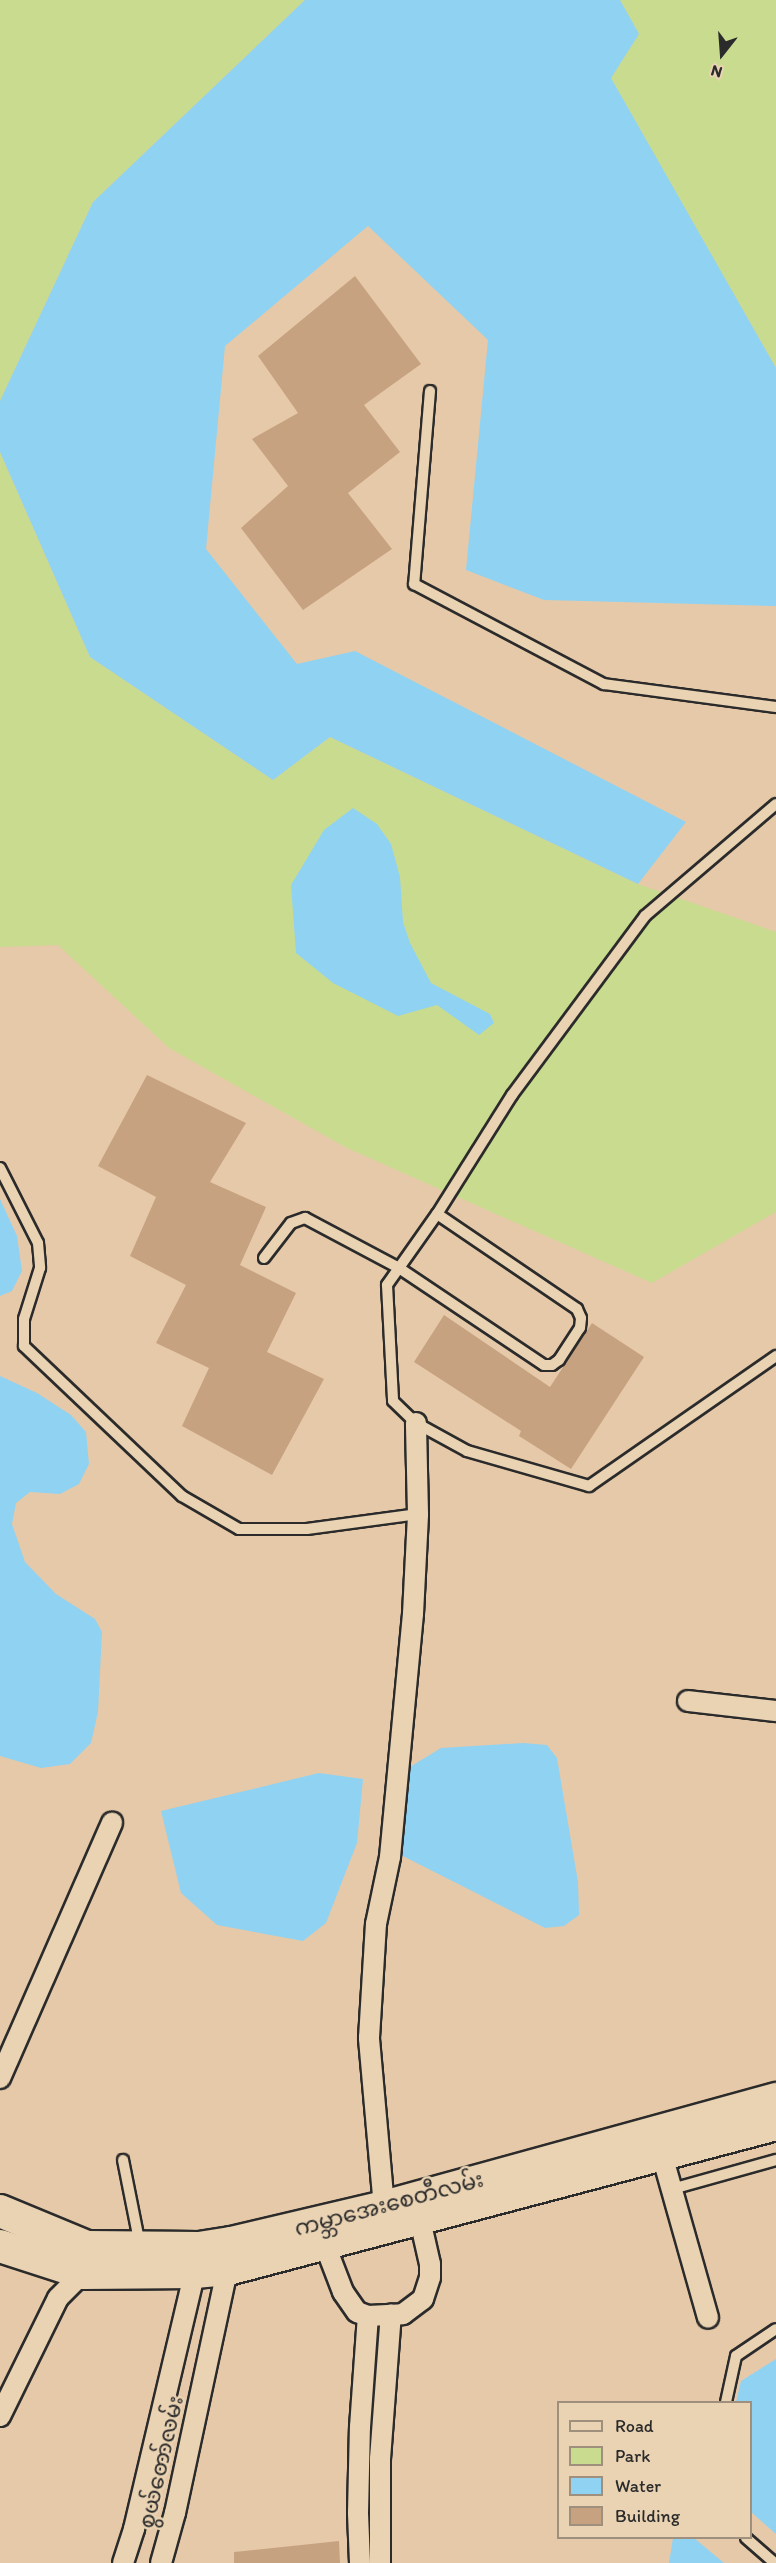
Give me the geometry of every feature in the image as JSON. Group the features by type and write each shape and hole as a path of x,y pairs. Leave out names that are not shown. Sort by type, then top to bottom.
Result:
{"main road":[{"name":"ကမ္ဘာအေးစေတီလမ်း","path":"649,2150 776,2099"},
{"name":"ကမ္ဘာအေးစေတီလမ်း","path":"0,2246 82,2273 325,2246 417,2209 649,2150 776,2124"},
{"name":"ကမ္ဘာအေးစေတီလမ်း","path":"229,2256 384,2207 417,2209"},
{"name":"ကမ္ဘာအေးစေတီလမ်း","path":"0,2211 87,2247 141,2248 197,2260"}],"street":[{"path":"384,2207 369,2038 376,1924 390,1857 401,1761 413,1614 418,1514 416,1423"},
{"path":"688,1701 776,1712"},
{"path":"0,2078 112,1823"},
{"path":"649,2150 672,2189 708,2318"},
{"path":"325,2246 343,2292 357,2312 368,2316 403,2314 423,2299 430,2277 430,2264 417,2209"},
{"name":"စွယ်တော်လမ်း","path":"161,2563 175,2513 229,2256"},
{"path":"123,2563 197,2260"},
{"path":"0,2416 58,2298 82,2273"},
{"path":"380,2563 380,2459 391,2314"},
{"path":"360,2563 358,2513 360,2427 368,2316"}],"lane":[{"path":"430,391 414,584 604,684 776,707"},
{"path":"772,807 645,916 512,1095 437,1214 387,1285 393,1401 416,1423 467,1451 589,1486 776,1356"},
{"path":"0,1168 38,1243 40,1268 24,1319 24,1346 182,1496 239,1529 307,1529 418,1514"},
{"path":"264,1258 291,1222 305,1218 399,1268 544,1365 552,1365 559,1360 580,1328 581,1318 577,1309 437,1214"},
{"path":"123,2160 141,2248"},
{"path":"672,2189 776,2160"},
{"path":"726,2401 736,2356 776,2330"},
{"path":"747,2539 775,2563"}],"green space":[{"path":"0,0 305,0 93,202 0,401"},
{"path":"620,0 776,0 776,368 610,78 638,34"},
{"path":"0,452 90,657 273,780 330,737 638,884 776,932 776,1212 652,1283 347,1148 169,1048 58,945 0,947"}],"water":[{"path":"305,0 620,0 639,34 611,78 776,368 776,606 544,600 466,570 488,340 368,226 225,346 206,549 297,664 355,651 686,822 638,884 330,737 273,780 90,657 0,452 0,401 93,202"},
{"path":"353,808 377,824 391,844 400,877 403,922 410,943 431,983 490,1014 494,1023 479,1035 437,1005 398,1016 333,983 296,953 291,885 324,830"},
{"path":"0,1199 17,1236 22,1271 12,1291 0,1296"},
{"path":"0,1376 37,1393 71,1415 86,1432 89,1464 79,1484 60,1494 30,1492 16,1503 12,1524 25,1562 56,1594 95,1619 102,1632 98,1712 91,1743 70,1764 41,1768 0,1756"},
{"path":"523,1743 547,1745 557,1758 578,1882 579,1915 564,1926 545,1928 387,1848 400,1773 441,1748"},
{"path":"319,1773 363,1779 357,1843 326,1923 303,1941 217,1925 181,1893 161,1811"},
{"path":"776,2359 776,2534 752,2513 752,2401 736,2401 741,2381"},
{"path":"673,2539 695,2539 724,2563 669,2563"}],"building":[{"path":"355,276 421,364 364,405 400,452 348,493 392,549 303,610 241,528 288,486 252,439 298,413 258,356"},
{"path":"147,1075 246,1123 210,1182 266,1207 240,1265 296,1293 267,1352 324,1379 272,1475 182,1426 209,1368 156,1343 186,1285 130,1256 156,1197 98,1166"},
{"path":"444,1315 550,1387 592,1323 644,1357 571,1469 519,1436 521,1431 414,1362"},
{"path":"339,2541 340,2563 234,2563 234,2552"}]}
